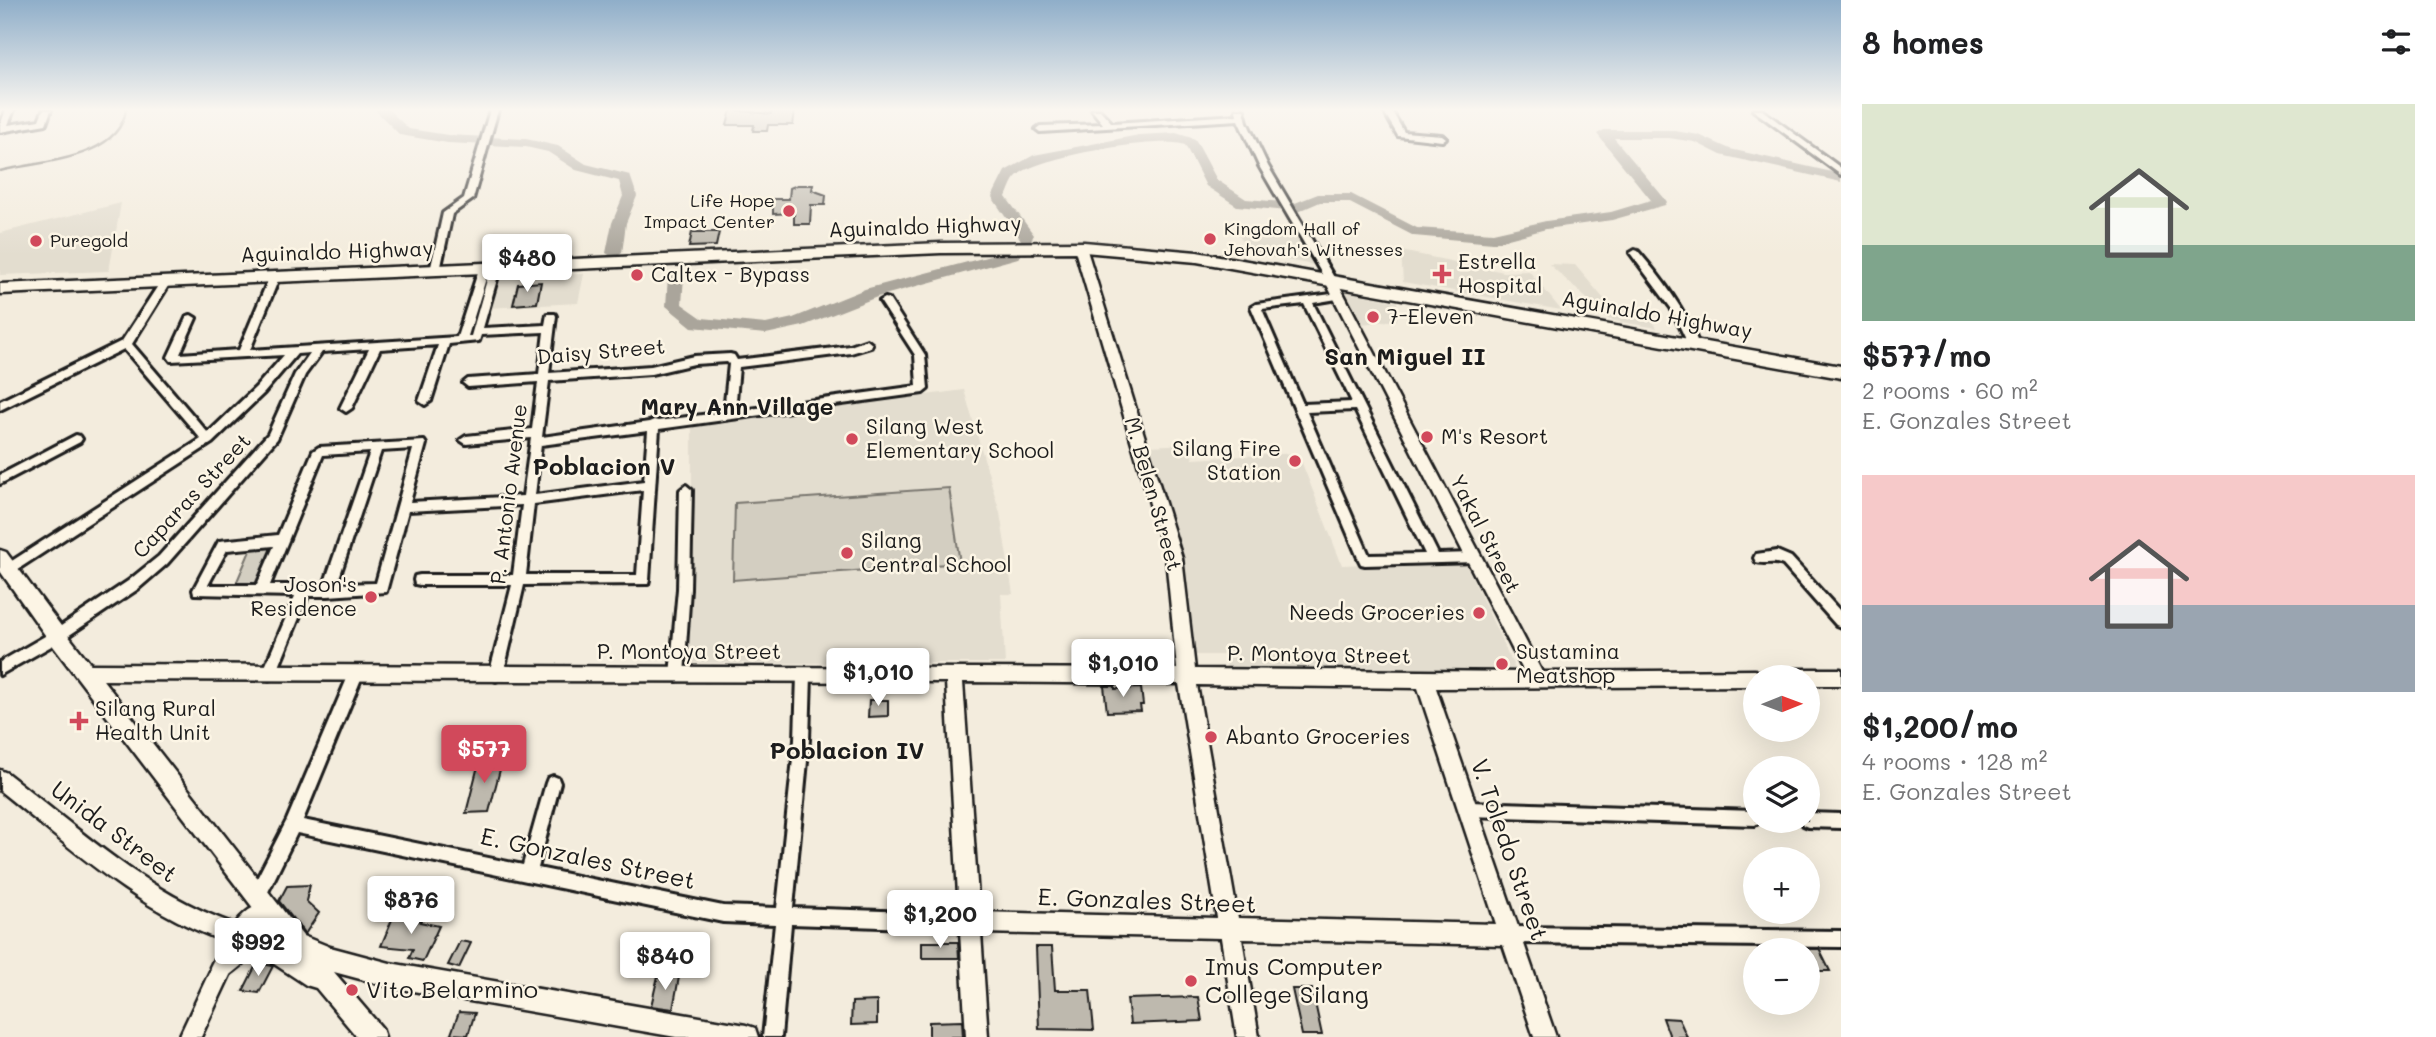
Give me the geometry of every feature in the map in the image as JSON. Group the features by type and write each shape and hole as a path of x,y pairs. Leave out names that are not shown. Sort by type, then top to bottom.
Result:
{"main road":[{"name":"Aguinaldo Highway","path":"0,289 941,247 1080,247 1187,256 1330,279 1841,372"},
{"path":"5,563 57,636 295,944 373,1037"},
{"path":"222,967 240,950 249,934 328,986"},
{"path":"295,944 329,959 390,975 746,1037"}],"street":[{"path":"435,271 448,213 468,199 480,158"},
{"name":"Yakal Street","path":"1263,158 1339,296 1536,680"},
{"path":"1823,158 1841,172"},
{"name":"M. Belen Street","path":"1080,247 1174,558 1187,676 1248,1037"},
{"path":"1635,253 1686,323 1694,345"},
{"path":"191,318 173,357 175,358 475,339 489,269"},
{"path":"461,340 489,269"},
{"path":"243,354 274,278"},
{"path":"0,406 126,344 165,283"},
{"path":"1339,296 1256,307 1365,560 1473,558"},
{"path":"466,440 536,437 654,424 833,403 922,389 920,355 885,301"},
{"path":"1308,302 1434,559"},
{"name":"P. Antonio Avenue","path":"477,332 550,322 519,581 496,675"},
{"path":"425,401 445,341"},
{"path":"126,344 208,440"},
{"name":"Daisy Street","path":"468,383 651,370 718,357 730,358 734,364 830,352 867,344"},
{"path":"346,408 376,345"},
{"name":"Caparas Street","path":"0,669 57,636 133,585 163,560 273,436 300,374 319,349"},
{"path":"5,563 208,440 260,390 294,350"},
{"path":"729,414 734,364"},
{"path":"1300,408 1359,406"},
{"path":"420,580 643,580 654,424"},
{"path":"0,480 76,439"},
{"path":"261,592 319,451 420,444 381,588 261,592 199,590 223,545 282,540"},
{"path":"328,591 377,447"},
{"path":"403,507 528,500 649,485"},
{"path":"677,675 684,589 686,490"},
{"path":"1760,558 1777,556 1787,561 1841,621"},
{"path":"269,674 303,591"},
{"name":"P. Montoya Street","path":"85,672 954,674 1423,680 1743,678"},
{"path":"249,934 258,894 293,825 356,674"},
{"path":"954,674 976,1037"},
{"path":"772,1037 802,740 804,675"},
{"path":"1820,677 1841,677"},
{"name":"V. Toledo Street","path":"1423,680 1545,1037"},
{"name":"Unida Street","path":"2,782 141,890 200,922 249,934"},
{"path":"528,873 553,783"},
{"path":"1468,809 1743,818"},
{"path":"1820,820 1841,821"},
{"name":"E. Gonzales Street","path":"293,825 723,914 1231,930 1841,939"},
{"path":"249,934 258,914 275,916"},
{"path":"190,1037 222,967"}],"shaded area":[{"path":"121,203 109,271 0,275 0,233"},
{"path":"1297,227 1319,266 1249,253 1237,232"},
{"path":"1401,251 1504,272 1529,271 1561,310 1403,282"},
{"path":"1549,264 1575,265 1610,306 1643,307 1657,328 1610,320"},
{"path":"584,274 578,303 487,308 495,277"},
{"path":"1344,291 1397,302 1397,320 1361,324"},
{"name":"Silang Central School","path":"964,390 1000,513 1013,594 1001,594 1005,663 681,663 692,503 692,426"},
{"path":"1188,444 1193,459 1298,453 1342,565 1464,560 1517,673 1227,668 1224,655 1195,655 1180,550 1149,446"},
{"path":"949,488 960,563 733,580 735,503"},
{"path":"275,545 258,585 235,586 252,546"}],"building":[{"path":"813,185 812,190 826,195 825,205 811,205 810,224 794,224 794,213 773,214 773,199 789,199 790,188"},
{"path":"692,232 719,232 716,246 689,247"},
{"path":"541,282 537,303 513,305 518,284"},
{"path":"1104,686 1115,686 1115,689 1141,688 1141,711 1107,712"},
{"path":"869,700 888,700 888,716 868,717"},
{"path":"480,758 503,758 489,812 466,813"},
{"path":"310,885 306,901 319,913 305,934 279,901 287,886"},
{"path":"955,893 956,911 928,910 928,894"},
{"path":"393,917 421,920 420,922 439,926 423,961 409,958 413,949 381,946"},
{"path":"460,941 471,943 459,968 448,965"},
{"path":"922,942 958,942 959,958 922,958"},
{"path":"1036,947 1052,947 1055,990 1090,990 1094,1030 1039,1029"},
{"path":"1820,951 1830,971 1820,971"},
{"path":"257,963 273,966 259,993 243,991"},
{"path":"658,976 679,977 673,1009 651,1006"},
{"path":"1292,989 1312,989 1322,1035 1302,1035"},
{"path":"1198,997 1202,1021 1130,1024 1127,999"},
{"path":"877,1001 877,1024 851,1025 852,1002"},
{"path":"459,1012 475,1013 468,1035 451,1034"},
{"path":"1663,1018 1679,1019 1687,1037 1670,1037"},
{"path":"962,1021 963,1037 929,1037 929,1022"}],"waterway":[{"path":"0,171 63,158"},
{"path":"568,158 581,167 625,178 630,196 619,223 614,253"},
{"path":"1026,237 999,197 1010,174 1038,158"},
{"path":"1198,158 1211,183 1242,203 1297,208 1318,198 1351,198 1414,232 1493,238 1546,225 1612,216 1660,202 1624,158"},
{"path":"1754,158 1841,178"},
{"path":"676,276 674,306 698,323 766,329 797,322 871,293 1013,255"}],"place":[{"name":"Life Hope Impact Center","path":"789,211"},
{"name":"Kingdom Hall of Jehovah's Witnesses","path":"1210,239"},
{"name":"Puregold","path":"36,241"},
{"name":"Estrella Hospital","path":"1442,274"},
{"name":"Caltex - Bypass","path":"637,275"},
{"name":"7-Eleven","path":"1373,317"},
{"name":"M's Resort","path":"1427,437"},
{"name":"Silang West Elementary School","path":"852,439"},
{"name":"Silang Fire Station","path":"1295,461"},
{"name":"Silang Central School","path":"847,553"},
{"name":"Joson's Residence","path":"371,597"},
{"name":"Needs Groceries","path":"1479,613"},
{"name":"Sustamina Meatshop","path":"1502,664"},
{"name":"Silang Rural Health Unit","path":"79,721"},
{"name":"Abanto Groceries","path":"1211,737"},
{"name":"Imus Computer College Silang","path":"1191,981"},
{"name":"Vito Belarmino","path":"352,990"}],"district":[{"name":"San Miguel II","path":"1405,357"},
{"name":"Mary Ann Village","path":"737,407"},
{"name":"Poblacion V","path":"604,467"},
{"name":"Poblacion IV","path":"847,751"}]}
